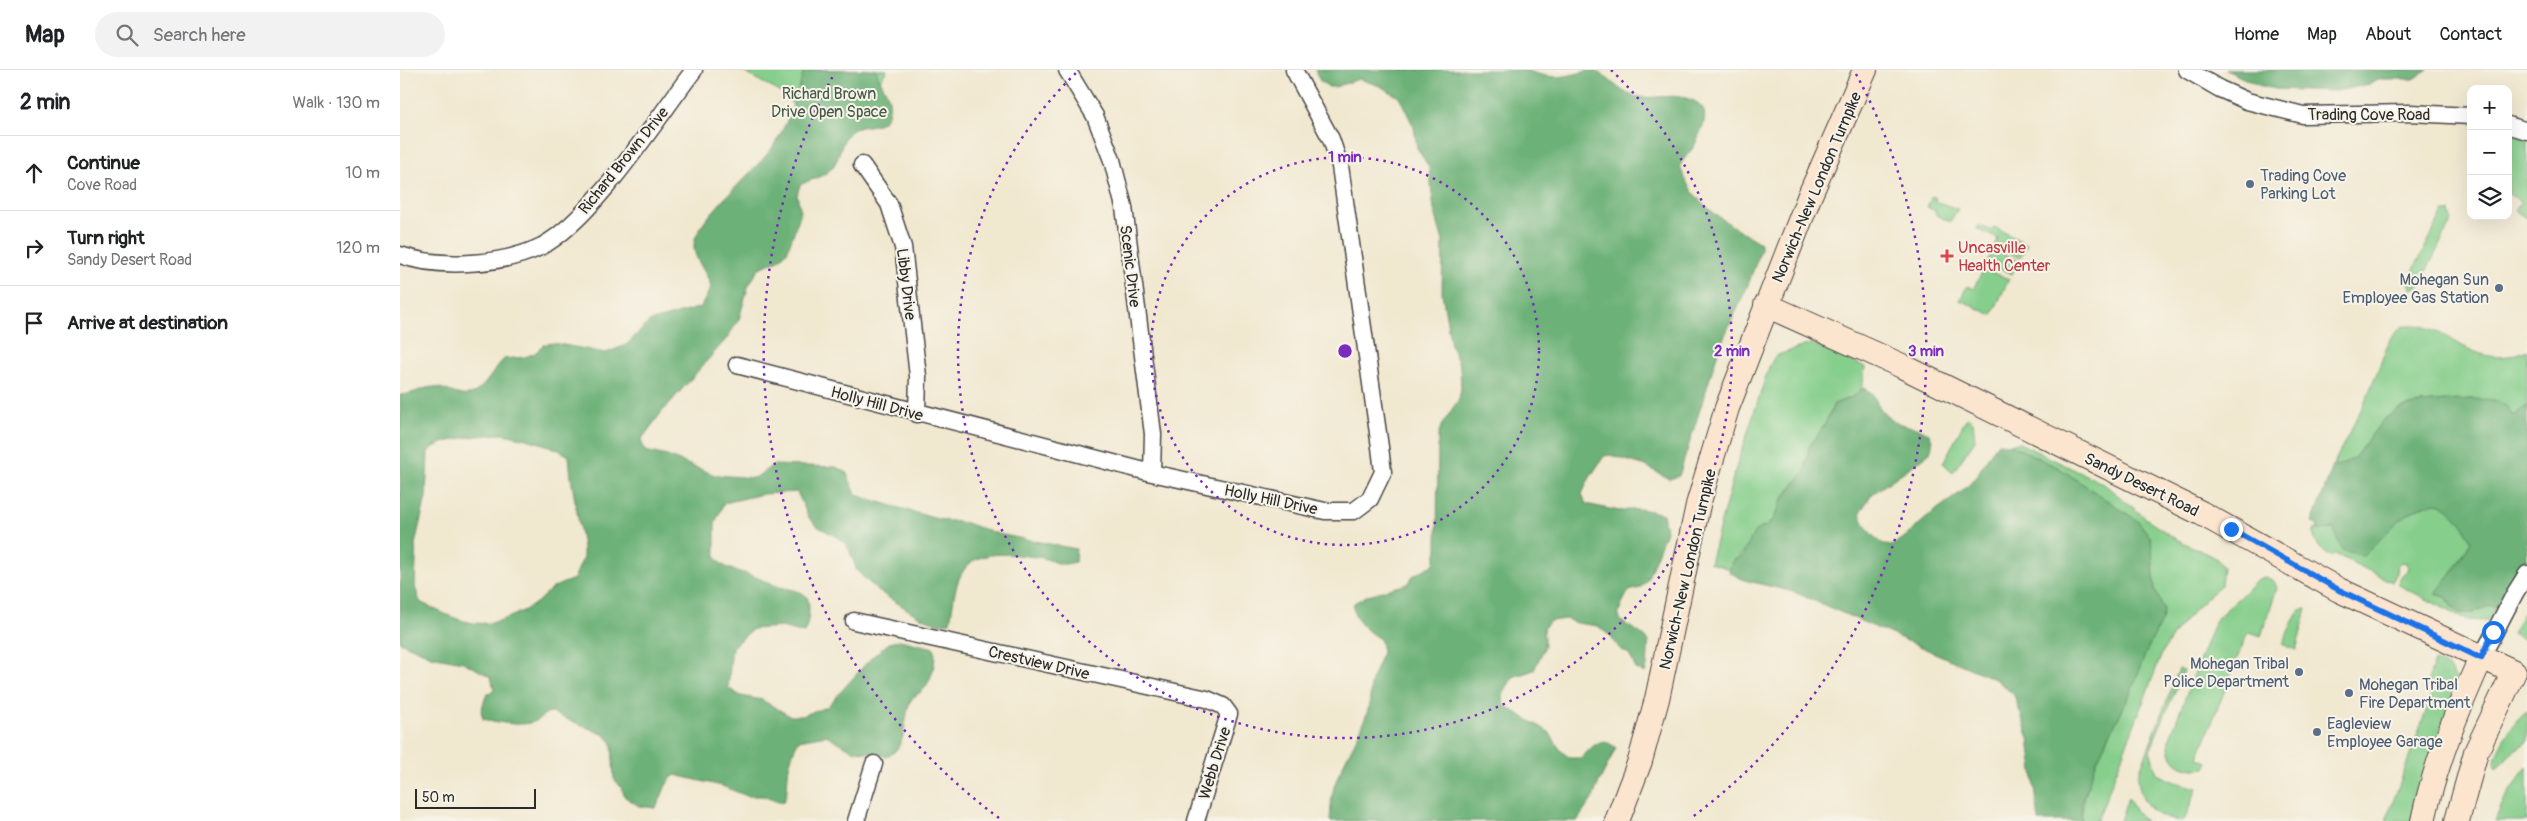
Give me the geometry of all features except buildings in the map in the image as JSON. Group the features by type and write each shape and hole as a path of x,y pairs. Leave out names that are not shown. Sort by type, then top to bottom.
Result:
{"main road":[{"name":"Norwich-New London Turnpike","path":"1617,821 1640,761 1657,699 1698,505 1727,408 1766,305 1865,70"},
{"name":"Sandy Desert Road","path":"1766,305 1902,366 2201,513 2339,590 2514,672 2476,752 2457,821"},
{"path":"2424,821 2434,775 2448,736 2481,658"}],"street":[{"name":"Richard Brown Drive","path":"400,254 410,258 459,265 500,259 542,246 576,220 610,182 694,70"},
{"name":"Scenic Drive","path":"1067,70 1095,116 1112,160 1124,207 1153,434 1152,473"},
{"name":"Holly Hill Drive","path":"737,365 917,414 1152,473 1325,511 1354,511 1370,500 1382,472 1340,166 1331,139 1294,70"},
{"name":"Trading Cove Road","path":"2187,70 2220,89 2247,101 2303,115 2410,113 2467,116"},
{"path":"2512,126 2527,131"},
{"name":"Libby Drive","path":"862,165 889,204 903,247 918,376 917,414"},
{"path":"2481,658 2514,593 2527,574"},
{"name":"Crestview Drive","path":"854,621 1208,700 1223,706"},
{"name":"Webb Drive","path":"1196,821 1228,714 1223,706"},
{"path":"856,821 874,764"}],"green space":[{"name":"Richard Brown Drive Open Space","path":"740,70 887,70 829,161 787,96"},
{"path":"804,70 876,70 889,98 887,116 884,121 850,132 846,136 837,160 831,169 800,185 797,195 801,212 787,252 779,260 759,268 748,287 739,319 728,337 661,413 641,440 645,451 667,456 715,475 755,478 773,465 836,467 846,472 855,492 859,496 937,519 966,523 998,534 1076,549 1075,562 1059,564 1043,558 1007,554 996,554 976,559 968,565 959,578 955,590 950,622 939,624 918,616 878,591 857,571 849,549 842,540 817,526 809,518 797,492 763,494 724,503 715,523 715,555 718,560 729,568 776,586 801,592 806,596 809,603 808,620 804,633 781,627 753,629 732,647 728,688 741,696 762,700 790,716 801,716 827,707 872,657 889,643 900,640 934,648 933,669 924,689 912,698 910,702 904,733 898,747 886,757 876,753 854,751 826,735 799,740 790,761 784,801 778,802 763,796 747,796 722,786 675,775 665,787 655,808 639,806 625,797 621,787 614,779 612,743 605,735 550,712 538,720 525,724 510,724 483,719 481,711 486,696 494,689 491,677 463,662 431,656 400,642 400,395 434,387 461,395 468,395 474,393 486,383 504,359 525,357 535,353 543,345 553,343 606,353 626,345 649,322 701,307 711,287 694,250 697,234 716,208 756,167 774,145 796,99","holes":["503,434 545,445 569,456 583,558 574,579 553,588 538,602 515,615 487,623 463,621 420,602 415,587 415,544 426,497 428,452 433,447 452,440"]},
{"path":"1315,70 1525,70 1545,76 1559,77 1592,70 1603,75 1623,91 1634,96 1671,96 1694,101 1703,109 1705,119 1696,144 1680,166 1685,180 1701,202 1723,220 1760,243 1761,249 1748,285 1720,346 1679,476 1669,479 1646,466 1610,455 1604,456 1582,494 1586,504 1619,511 1642,509 1663,514 1666,531 1647,580 1640,588 1629,591 1619,611 1619,617 1622,621 1649,641 1645,673 1636,669 1629,654 1620,649 1610,636 1598,626 1576,623 1566,619 1550,621 1543,629 1545,646 1534,670 1513,677 1504,695 1503,702 1505,706 1549,732 1561,751 1570,758 1581,758 1593,746 1601,742 1611,744 1616,748 1593,798 1577,821 1330,821 1334,787 1366,716 1372,679 1382,649 1380,639 1361,624 1355,614 1354,603 1368,595 1408,584 1414,575 1434,564 1437,549 1438,436 1441,426 1459,399 1461,388 1460,366 1451,346 1442,293 1443,241 1434,210 1429,167 1417,148 1414,127 1399,97 1380,86 1359,79 1335,87 1329,87 1320,81"},
{"path":"2226,70 2428,70 2414,79 2380,79 2370,84 2337,91 2274,89 2258,85"},
{"path":"2512,133 2527,139 2527,218 2515,211 2521,201 2512,196"},
{"path":"1932,196 1936,198 1935,201 1958,209 1950,222 1935,214 1936,211 1927,207"},
{"path":"2443,212 2450,212 2452,220 2419,286 2412,289 2408,281"},
{"path":"1979,225 1992,231 1994,227 2027,244 2020,258 1995,247 1998,239 1977,229"},
{"path":"1993,250 2019,261 2012,274 1987,262"},
{"path":"1984,269 2009,279 1992,315 1960,300 1967,286 1973,289"},
{"path":"2408,325 2423,327 2436,332 2477,353 2492,356 2508,356 2527,350 2527,406 2513,416 2471,399 2422,403 2399,409 2383,420 2354,458 2336,469 2334,463 2365,402 2391,337 2401,327"},
{"path":"1810,344 1834,352 1865,367 1861,389 1855,396 1834,404 1825,424 1809,447 1805,471 1784,497 1773,520 1765,527 1760,528 1737,559 1732,562 1730,569 1710,563 1734,474 1769,367 1775,356"},
{"path":"1863,388 1872,393 1887,417 1897,423 1927,432 1931,437 1932,443 1930,453 1871,495 1860,513 1871,534 1880,542 1891,546 1967,487 1998,443 2009,444 2059,468 2138,521 2151,538 2155,590 2164,610 2162,620 2147,650 2130,694 2096,762 2082,802 2081,821 2039,821 2029,738 2014,695 1997,680 1794,592 1744,580 1729,572 1732,561 1742,556 1755,531 1765,527 1773,520 1784,497 1805,471 1809,447 1825,424 1834,404 1855,396"},
{"path":"2471,399 2501,402 2513,416 2527,406 2527,559 2496,608 2490,605 2472,613 2459,613 2446,597 2435,594 2451,575 2471,541 2458,519 2450,510 2439,503 2416,509 2406,515 2363,556 2342,550 2334,529 2318,530 2317,525 2312,523 2334,463 2336,468 2354,458 2383,420 2399,409 2422,403"},
{"path":"1967,417 1973,422 1975,440 1953,472 1943,463"},
{"path":"2019,443 2104,484 2153,524 2178,540 2216,558 2223,567 2221,585 2194,610 2176,631 2163,651 2097,821 2081,821 2083,804 2092,772 2129,696 2164,610 2155,590 2151,538 2138,521 2059,468 2009,444"},
{"path":"2438,503 2451,510 2461,521 2471,541 2451,575 2435,594 2446,597 2454,609 2472,613 2491,605 2496,608 2487,621 2467,620 2397,584 2402,575 2409,569 2405,562 2398,563 2397,573 2392,582 2335,554 2332,557 2316,543 2314,530 2334,529 2369,551 2396,522 2422,506"},
{"path":"2266,577 2274,581 2277,588 2261,636 2250,632 2246,636 2198,758 2208,762 2205,768 2191,769 2184,767 2174,760 2171,755 2169,740 2212,628 2218,617 2260,578"},
{"path":"2527,606 2527,635 2525,640 2512,633"},
{"path":"2307,609 2296,650 2282,644 2297,613 2300,610"},
{"path":"2435,661 2451,669 2455,678 2460,679 2413,821 2386,821 2432,695 2424,691"},
{"path":"2179,669 2184,670 2150,750 2157,774 2175,782 2197,788 2184,821 2166,818 2151,809 2142,795 2138,776"},
{"path":"2527,711 2527,742 2512,752 2498,768 2495,767 2497,754 2505,737"},
{"path":"2527,766 2527,821 2495,821 2504,800"},
{"path":"2128,798 2136,812 2145,821 2120,821"}],"place":[{"name":"Trading Cove Parking Lot","path":"2250,184"},
{"name":"Uncasville Health Center","path":"1947,256"},
{"name":"Mohegan Sun Employee Gas Station","path":"2499,288"},
{"name":"Mohegan Tribal Police Department","path":"2299,672"},
{"name":"Mohegan Tribal Fire Department","path":"2349,693"},
{"name":"Eagleview Employee Garage","path":"2317,732"}],"route":[{"path":"2231,529 2339,590 2481,658 2493,632"}]}
